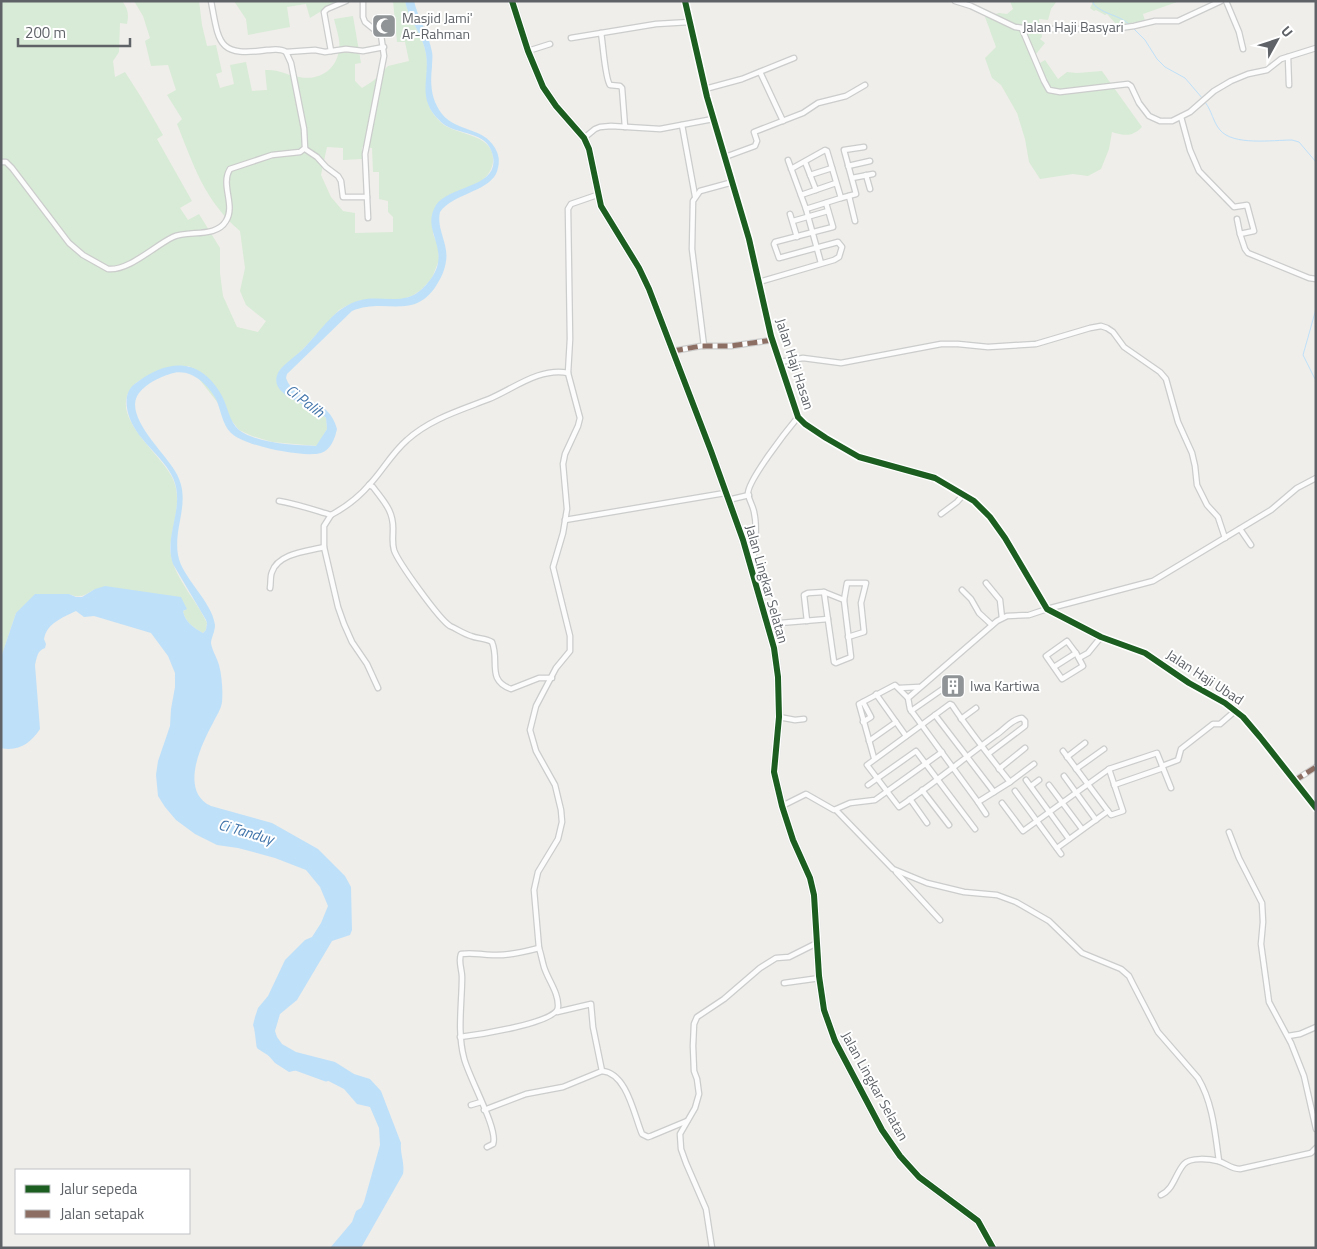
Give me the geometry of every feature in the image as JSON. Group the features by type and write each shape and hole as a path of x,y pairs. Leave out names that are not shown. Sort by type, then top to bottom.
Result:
{"street":[{"path":"211,1 221,42 230,49 242,53 280,49 286,52 346,49 363,51 384,47"},
{"path":"331,50 324,12 346,1"},
{"path":"363,1 363,19 380,34 384,47 384,56 365,154 368,218"},
{"name":"Jalan Lingkar Selatan","path":"512,1 528,51 544,87 571,125 584,138 592,159 597,195 606,216 639,268 649,289 711,451 751,569 768,624 778,677 778,717 774,772 782,806 810,878 814,895 824,1010 836,1046 882,1130 900,1156 919,1177 978,1220 993,1248"},
{"name":"Jalan Haji Hasan","path":"685,1 705,89 749,240 772,340 798,417 804,424 859,457 935,478 974,500 1006,538 1047,609"},
{"name":"Jalan Haji Basyari","path":"955,1 971,6 1022,29 1113,29 1132,27 1150,22 1183,19 1221,1"},
{"path":"1226,1 1239,32 1243,50"},
{"path":"571,38 656,24 690,22"},
{"path":"1022,29 1049,90 1056,92 1128,84 1131,86 1139,103 1151,118 1165,122 1181,117 1204,101 1214,91 1231,81 1248,74 1267,70 1279,60 1316,48"},
{"path":"601,33 607,81 610,85 622,88 625,127"},
{"path":"528,51 550,44"},
{"path":"286,52 291,63 304,129 305,150"},
{"path":"1288,57 1289,86"},
{"path":"705,89 742,79 794,58"},
{"path":"760,72 782,121"},
{"path":"725,156 755,146 754,132 803,113 818,103 846,96 865,85"},
{"path":"1181,117 1193,159 1199,171 1234,207 1247,205 1254,230 1240,234"},
{"path":"584,138 600,127 660,129 714,119"},
{"path":"682,126 695,196 692,214 692,249 704,346"},
{"path":"806,209 856,194 844,150 864,147"},
{"path":"305,150 317,157 338,176 341,181 343,197 367,197"},
{"path":"1,162 6,162 12,168 75,249 105,268 112,270 142,258 175,237 212,231 225,223 230,213 226,180 230,169 272,155 305,150"},
{"path":"791,169 825,150 829,152 841,198"},
{"path":"788,160 806,209 821,263"},
{"path":"848,166 870,161"},
{"path":"805,162 816,190"},
{"path":"810,175 832,168"},
{"path":"852,178 873,174"},
{"path":"866,175 870,189"},
{"path":"695,196 700,191 733,182"},
{"path":"801,195 836,183"},
{"path":"557,1012 557,1000 539,948 534,890 538,872 558,839 562,822 562,810 555,786 536,751 530,730 536,706 556,668 570,648 570,636 553,567 567,509 563,464 564,454 580,418 568,373 570,347 568,209 571,204 597,195"},
{"path":"849,196 855,221"},
{"path":"759,282 838,257 842,247 840,242 836,241 779,258 774,244 775,242 832,227 826,203"},
{"path":"793,221 828,211"},
{"path":"790,214 797,237"},
{"path":"1237,219 1245,250 1253,256 1316,279"},
{"path":"780,362 803,358 841,364 941,344 965,344 988,347 1036,344 1090,328 1100,326 1107,328 1113,332 1124,347 1160,372 1166,379 1178,422 1196,466 1197,485 1207,505 1218,517 1225,538"},
{"path":"672,351 772,340"},
{"path":"378,688 367,664 352,642 338,607 324,547 324,526 332,515 351,504 369,485 398,448 409,438 435,421 491,398 531,378 545,374 568,373"},
{"path":"751,569 756,526 749,495 751,483 781,438 798,417"},
{"path":"908,698 1002,618 1030,615 1154,581 1271,510 1285,497 1315,480"},
{"path":"369,485 373,487 392,513 394,532 392,541 394,551 400,563 443,620 470,636 488,639 492,642 496,675 501,684 511,689 539,678 552,678"},
{"path":"941,514 964,494"},
{"path":"565,520 727,496 749,495"},
{"path":"279,501 299,504 310,510 332,515"},
{"path":"1240,529 1251,546"},
{"path":"270,588 272,571 290,555 324,547"},
{"path":"824,592 835,663 851,657 848,637 844,600 847,583 866,583 861,603 864,632 848,637"},
{"path":"986,584 1000,600 1002,618"},
{"path":"962,590 971,599 979,613 992,625"},
{"path":"807,621 804,595 824,592 844,600"},
{"name":"Jalan Haji Ubad","path":"1047,609 1101,638 1144,653 1235,711 1243,717 1260,737 1316,808"},
{"path":"768,624 828,619"},
{"path":"1054,667 1088,652 1101,638"},
{"path":"1066,641 1078,655 1083,666 1062,679 1054,667 1047,655 1066,641"},
{"path":"874,758 858,705 894,685 908,698 912,711 986,814"},
{"path":"912,711 947,686"},
{"path":"899,688 919,687"},
{"path":"876,694 906,736"},
{"path":"863,702 871,717 863,722"},
{"path":"988,754 1025,726 1026,721 1022,718 1016,719 982,746 898,807 867,764 950,704 982,746 999,769 1010,782"},
{"path":"961,719 976,708"},
{"path":"1114,786 1178,760 1181,749 1213,724 1220,724 1235,711"},
{"path":"936,715 994,792"},
{"path":"778,717 795,720 804,719"},
{"path":"869,741 896,722"},
{"path":"994,736 1001,744"},
{"path":"1067,757 1085,743"},
{"path":"999,769 1025,748"},
{"path":"1076,769 1104,749"},
{"path":"868,785 915,751 975,829"},
{"path":"1063,751 1111,815 1123,811 1109,769"},
{"path":"836,810 850,803 875,800 942,752"},
{"path":"1002,803 1023,832 1049,811 1109,769 1157,753 1171,788"},
{"path":"978,802 1034,764"},
{"path":"1294,781 1316,767"},
{"path":"1064,776 1096,820"},
{"path":"1026,780 1070,839"},
{"path":"1031,786 1040,780"},
{"path":"1049,785 1082,829"},
{"path":"922,790 949,825"},
{"path":"1015,791 1061,854"},
{"path":"782,806 806,794 836,810 940,920"},
{"path":"910,799 927,823"},
{"path":"1057,848 1108,810"},
{"path":"1229,832 1238,858 1262,903 1264,922 1261,944 1269,1002 1288,1036 1304,1076 1316,1129"},
{"path":"893,869 927,883 964,892 997,895 1016,902 1049,921 1082,953 1114,966 1128,976 1158,1032 1198,1078 1203,1087 1211,1110 1219,1161"},
{"path":"712,1248 706,1209 681,1149 680,1134 695,1108 699,1094 694,1070 694,1024 697,1017 732,993 760,968 776,958 789,957 817,943"},
{"path":"487,1147 492,1144 494,1135 479,1092 465,1064 460,1037 462,974 460,959 462,954 478,952 493,955 509,954 539,948"},
{"path":"784,983 820,978"},
{"path":"460,1037 484,1034 543,1020 557,1012 591,1004 592,1027 602,1071"},
{"path":"1288,1036 1300,1034 1316,1027"},
{"path":"484,1110 526,1094 563,1087 602,1071 610,1073 620,1081 629,1098 642,1134 645,1136 651,1136 687,1122"},
{"path":"471,1105 481,1102"},
{"path":"1161,1195 1170,1188 1186,1161 1219,1161 1230,1168 1240,1169 1311,1153 1316,1149"}],"green space":[{"path":"1,1 122,1 127,9 128,17 127,24 120,23 119,52 113,61 115,77 125,72 163,135 157,139 192,201 180,208 188,220 199,214 220,248 220,273 223,296 237,327 258,332 266,321 246,305 240,291 245,268 240,231 217,207 201,182 177,124 182,119 167,95 176,90 168,65 151,66 145,41 150,38 143,16 134,1 199,1 207,46 216,45 222,72 216,74 220,88 234,84 230,65 246,62 252,91 267,90 265,70 274,70 306,78 319,76 330,69 337,57 339,46 334,19 353,16 361,63 355,64 355,81 362,88 373,81 388,66 409,61 405,42 397,42 393,1 405,1 426,54 427,94 430,109 444,125 485,142 490,147 493,162 492,168 483,179 440,201 433,234 438,246 439,260 432,278 421,290 412,296 399,300 361,300 339,310 303,349 279,371 287,397 316,410 326,418 327,429 317,446 272,442 239,430 189,366 154,374 137,382 127,396 126,406 129,417 134,428 167,468 175,484 177,505 170,546 171,558 180,578 203,614 207,623 206,630 203,633 190,624 184,615 183,611 186,610 95,589 85,595 69,594 16,613 1,657","holes":["327,147 343,148 343,160 362,159 362,147 372,148 373,172 379,172 379,199 388,201 388,212 393,217 393,232 355,233 355,213 343,211 331,197 321,175"]},
{"path":"234,1 336,2 310,18 306,4 287,7 290,27 248,35 246,19"},
{"path":"1010,1 1057,1 1051,9 1048,20 1039,19 1042,37 1040,39 1045,43 1032,59 1035,66 1045,60 1058,79 1067,72 1102,71 1142,127 1135,133 1128,135 1112,132 1109,149 1101,169 1088,176 1073,174 1040,179 1029,162 1025,139 1017,113 1001,85 992,78 985,58 996,47 985,17 999,13 1007,14 1013,9"},
{"path":"1092,1 1180,1 1143,14 1145,21 1117,25 1107,14 1105,15 1090,8"}],"water":[{"name":"Ci Palih","path":"405,1 414,1 431,45 431,86 438,109 448,120 486,138 497,152 499,157 498,166 496,174 485,185 453,201 440,212 439,218 446,249 446,261 440,280 427,297 418,303 408,306 364,307 352,311 287,374 286,378 290,386 304,397 320,405 333,418 337,429 330,446 321,453 302,454 274,450 238,438 231,433 226,425 216,399 208,387 197,378 184,373 177,372 153,381 139,393 135,402 140,423 170,463 180,482 183,502 178,533 178,555 185,572 209,607 215,625 211,643 220,669 222,702 199,755 194,779 196,790 201,799 211,806 272,823 318,849 345,876 351,887 352,930 350,935 332,941 297,1000 280,1014 275,1031 282,1044 296,1052 335,1062 354,1074 370,1079 381,1091 401,1143 403,1174 361,1248 330,1248 352,1222 356,1211 361,1208 364,1202 380,1145 379,1128 370,1107 357,1104 344,1089 309,1071 302,1069 289,1072 275,1063 268,1055 253,1025 258,1008 268,996 285,960 305,940 312,937 321,923 328,906 320,887 306,870 275,858 238,848 217,845 195,834 176,820 165,807 158,796 156,775 158,761 170,726 175,673 168,656 151,633 94,616 84,617 76,611 52,625 44,639 45,648 39,653 35,665 40,729 24,745 13,749 1,748 1,657 16,613 35,594 69,594 82,597 95,589 105,586 181,597 187,609 183,611 188,621 193,627 203,633 206,630 206,620 173,564 171,543 176,511 176,489 173,478 163,462 132,423 128,413 127,400 128,392 133,386 160,369 183,366 194,369 204,374 214,384 239,430 247,435 266,441 316,446 327,429 326,418 284,394 278,387 276,380 279,371 304,348 336,313 352,303 369,299 400,299 408,297 422,289 433,276 438,264 438,254 432,225 432,215 436,205 443,198 484,179 491,172 494,162 491,150 487,144 475,136 452,129 440,121 428,104 426,97 426,54"}],"waterway":[{"path":"1093,1 1094,5 1099,9 1130,25"},
{"path":"1133,28 1145,40 1157,59 1165,67 1185,78 1203,99"},
{"path":"1205,102 1218,127 1226,135 1243,140 1292,140 1299,142 1316,162"},
{"path":"1316,309 1303,355 1316,381"},
{"name":"Ci Tanduy","path":"258,1030 260,1046 271,1053"},
{"name":"Ci Tanduy","path":"293,1066 326,1078"}],"marked path":[{"path":"673,351 701,346 731,346 772,340"},
{"path":"1294,781 1316,767"}],"cycle path":[{"path":"512,1 528,51 543,87 556,106 584,138 589,149 601,206 639,268 649,289 743,540 774,648 778,677 779,717 774,772 793,840 810,878 814,895 819,976 824,1010 835,1041 882,1130 900,1156 919,1177 978,1221 993,1248"},
{"path":"685,1 707,97 749,239 771,336 798,417 826,438 859,457 935,478 974,501 990,517 1005,538 1047,609 1101,637 1145,653 1189,683 1225,703 1243,717 1316,808"}],"place":[{"name":"Masjid Jami' Ar-Rahman","path":"384,26"},
{"name":"Iwa Kartiwa","path":"953,686"}]}
